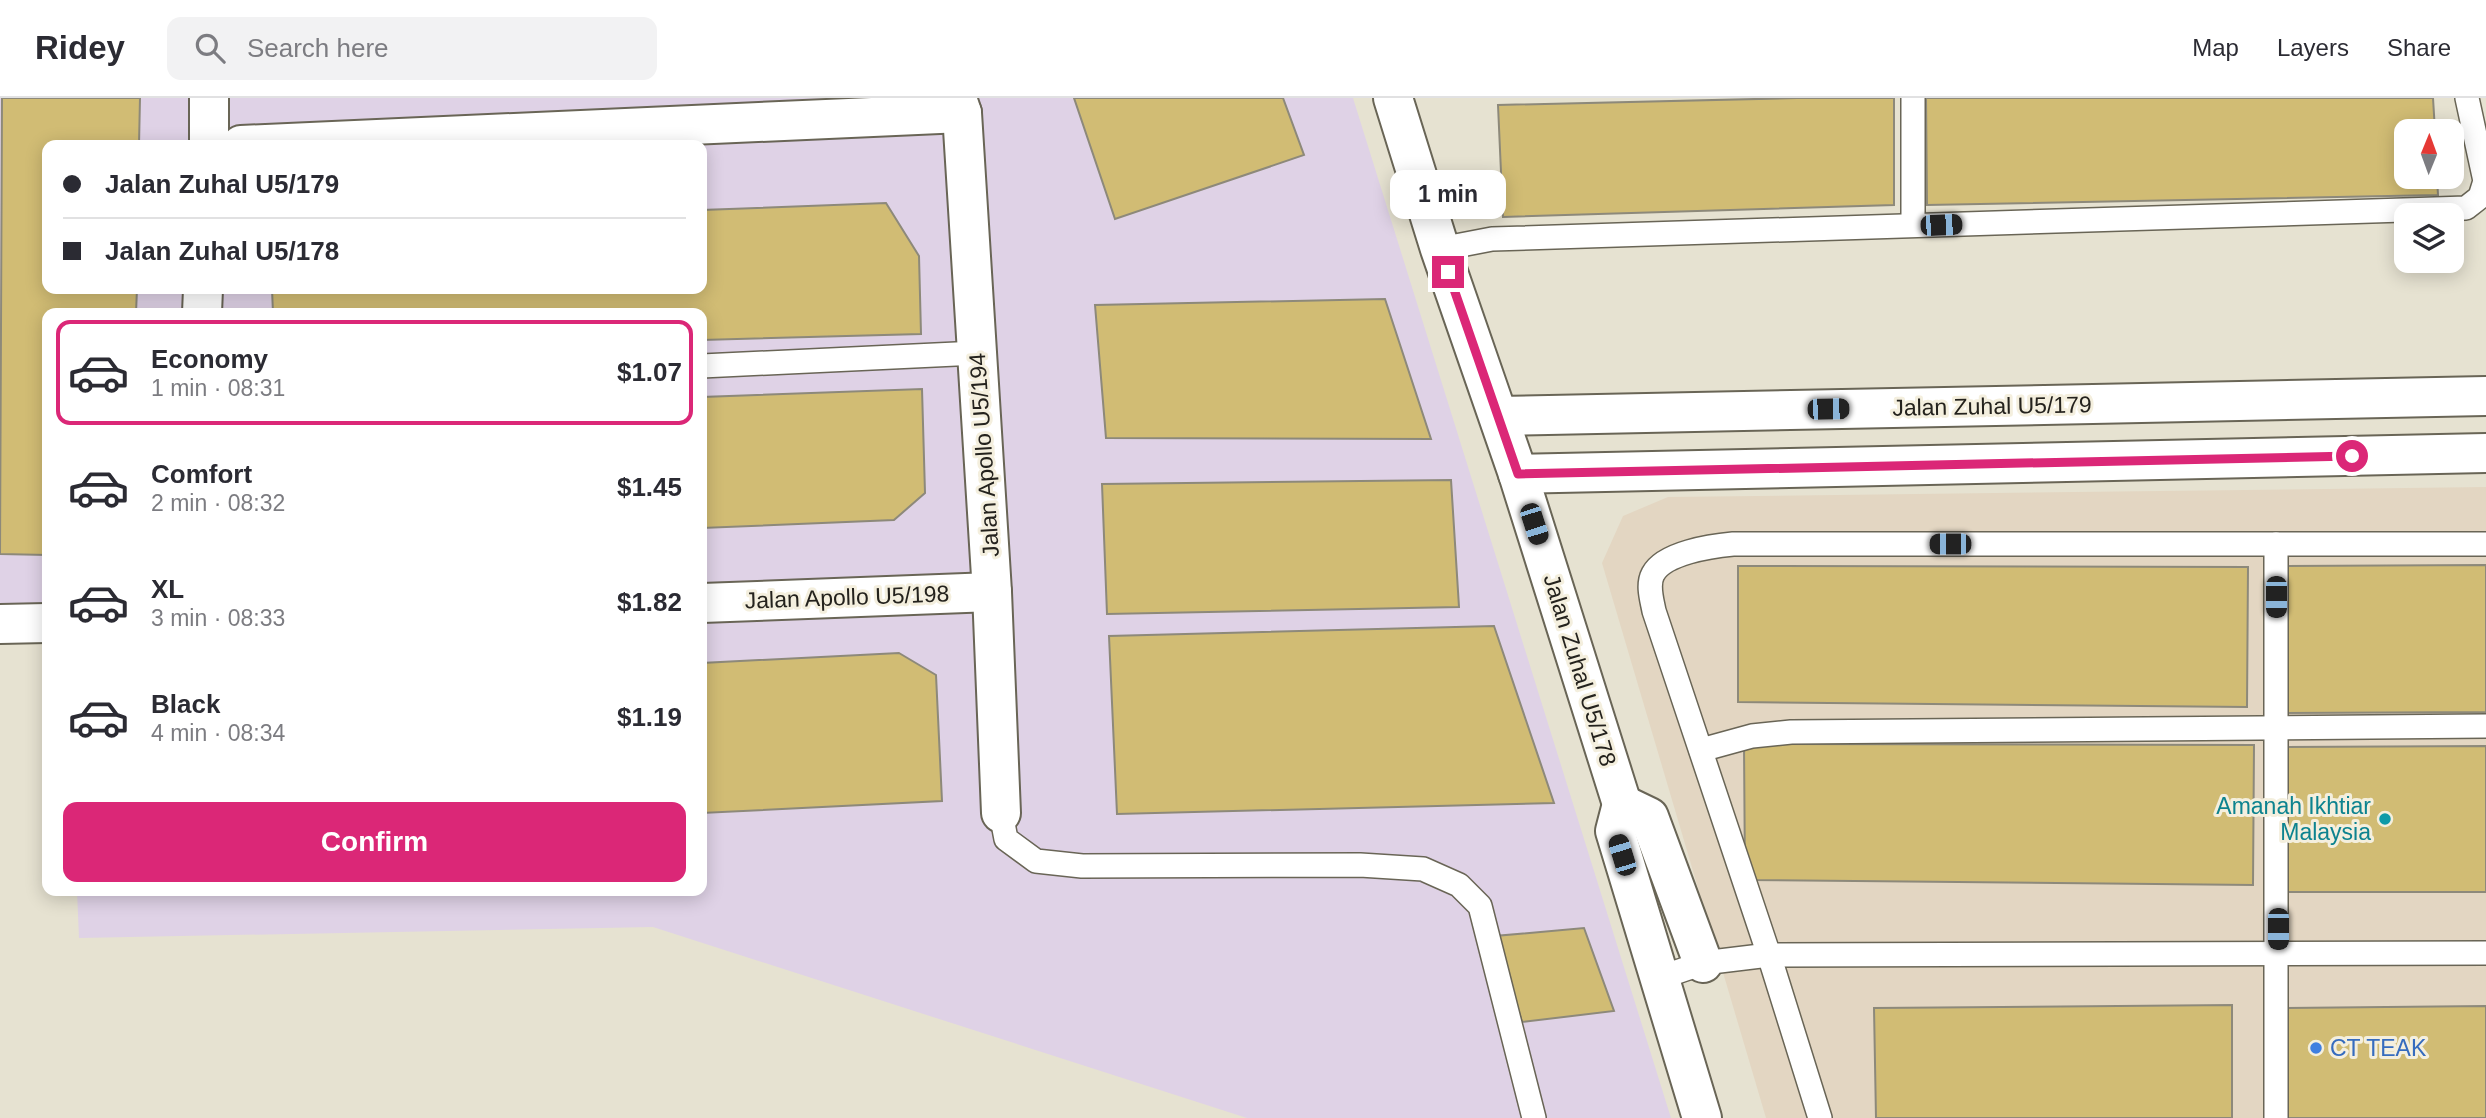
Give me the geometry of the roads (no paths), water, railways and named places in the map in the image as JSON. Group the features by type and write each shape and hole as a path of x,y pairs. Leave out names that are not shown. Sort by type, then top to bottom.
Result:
{"street":[{"path":"209,98 209,140"},
{"name":"Jalan Zuhal U5/178","path":"1393,98 1440,249 1518,474 1622,804"},
{"path":"333,140 960,106"},
{"name":"Jalan Apollo U5/194","path":"960,106 992,592 1001,813"},
{"name":"Jalan Zuhal U5/179","path":"1499,416 2486,396"},
{"path":"1518,474 2486,453"},
{"name":"Jalan Apollo U5/198","path":"707,603 992,592"},
{"path":"0,624 42,623"},
{"path":"1702,1118 1615,831 1622,804 1649,817 1703,963"}],"lane":[{"path":"1913,98 1913,225"},
{"path":"1440,249 1492,239 2466,208 2480,197 2485,181 2467,98"},
{"path":"707,366 977,353"},
{"path":"1820,1118 1769,955 1654,611 1650,588 1652,575 1660,564 1708,547 1733,544 2486,544"},
{"path":"2276,544 2276,1118"},
{"path":"1701,750 1752,736 1791,732 2486,726"},
{"path":"1001,813 1006,839 1036,862 1082,866 1373,866 1423,869 1459,885 1480,906 1534,1118"},
{"path":"1659,978 1703,963 1769,955 2486,953"}],"place":[{"name":"Amanah Ikhtiar Malaysia","path":"2385,819"},
{"name":"CT TEAK","path":"2316,1048"}]}
